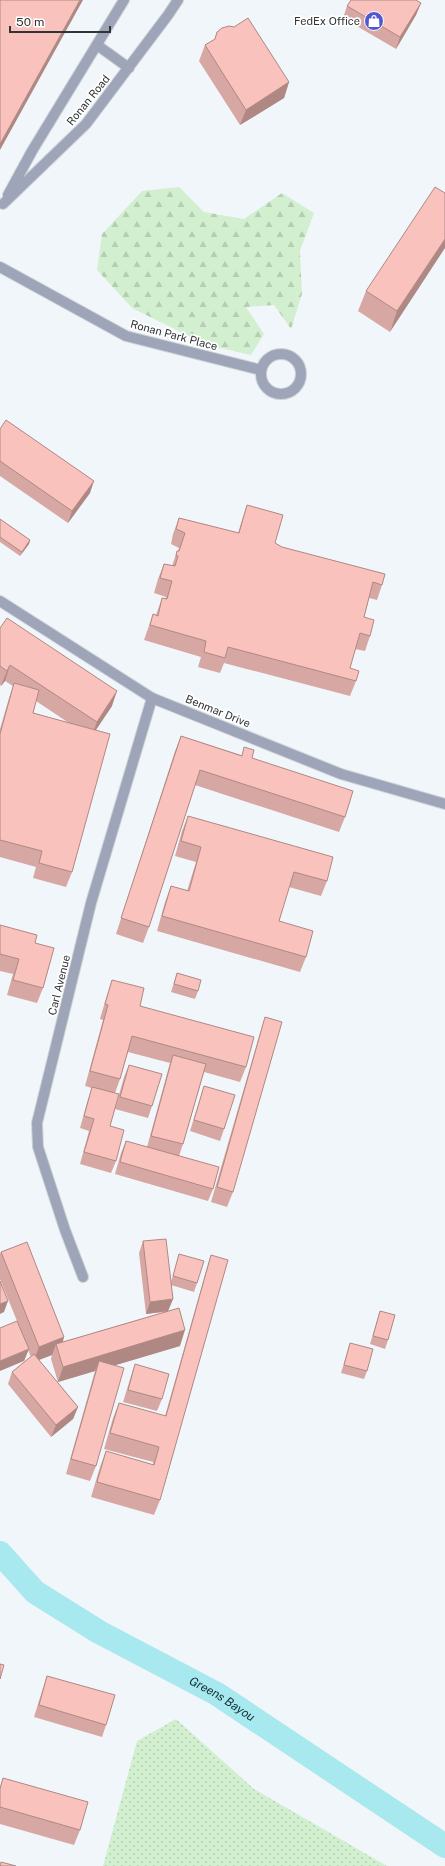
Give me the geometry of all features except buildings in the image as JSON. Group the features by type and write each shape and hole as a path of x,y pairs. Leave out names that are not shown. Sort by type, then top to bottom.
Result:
{"street":[{"name":"Ronan Road","path":"2,206 32,151 124,0"},
{"name":"Ronan Road","path":"2,206 86,124 178,0"},
{"path":"97,45 129,68"},
{"name":"Ronan Park Place","path":"0,267 126,336 261,370"},
{"path":"285,354 296,360 299,366 301,378 295,389 289,392 277,394 271,392 262,383 261,370 263,364 272,356 285,354"},
{"name":"Benmar Drive","path":"0,601 152,698 341,774 445,804"},
{"name":"Carl Avenue","path":"83,1277 65,1230 38,1147 37,1123 91,903 152,698"}],"green space":[{"path":"179,187 204,212 244,219 282,193 314,213 300,251 302,294 291,329 274,305 246,307 264,334 251,355 207,345 132,308 97,270 102,234 142,191"},
{"path":"176,1719 254,1789 387,1866 103,1866 137,1741"}],"waterway":[{"name":"Greens Bayou","path":"0,1553 35,1592 99,1632 217,1694 445,1846"}],"place":[{"name":"FedEx Office","path":"374,21"}]}
